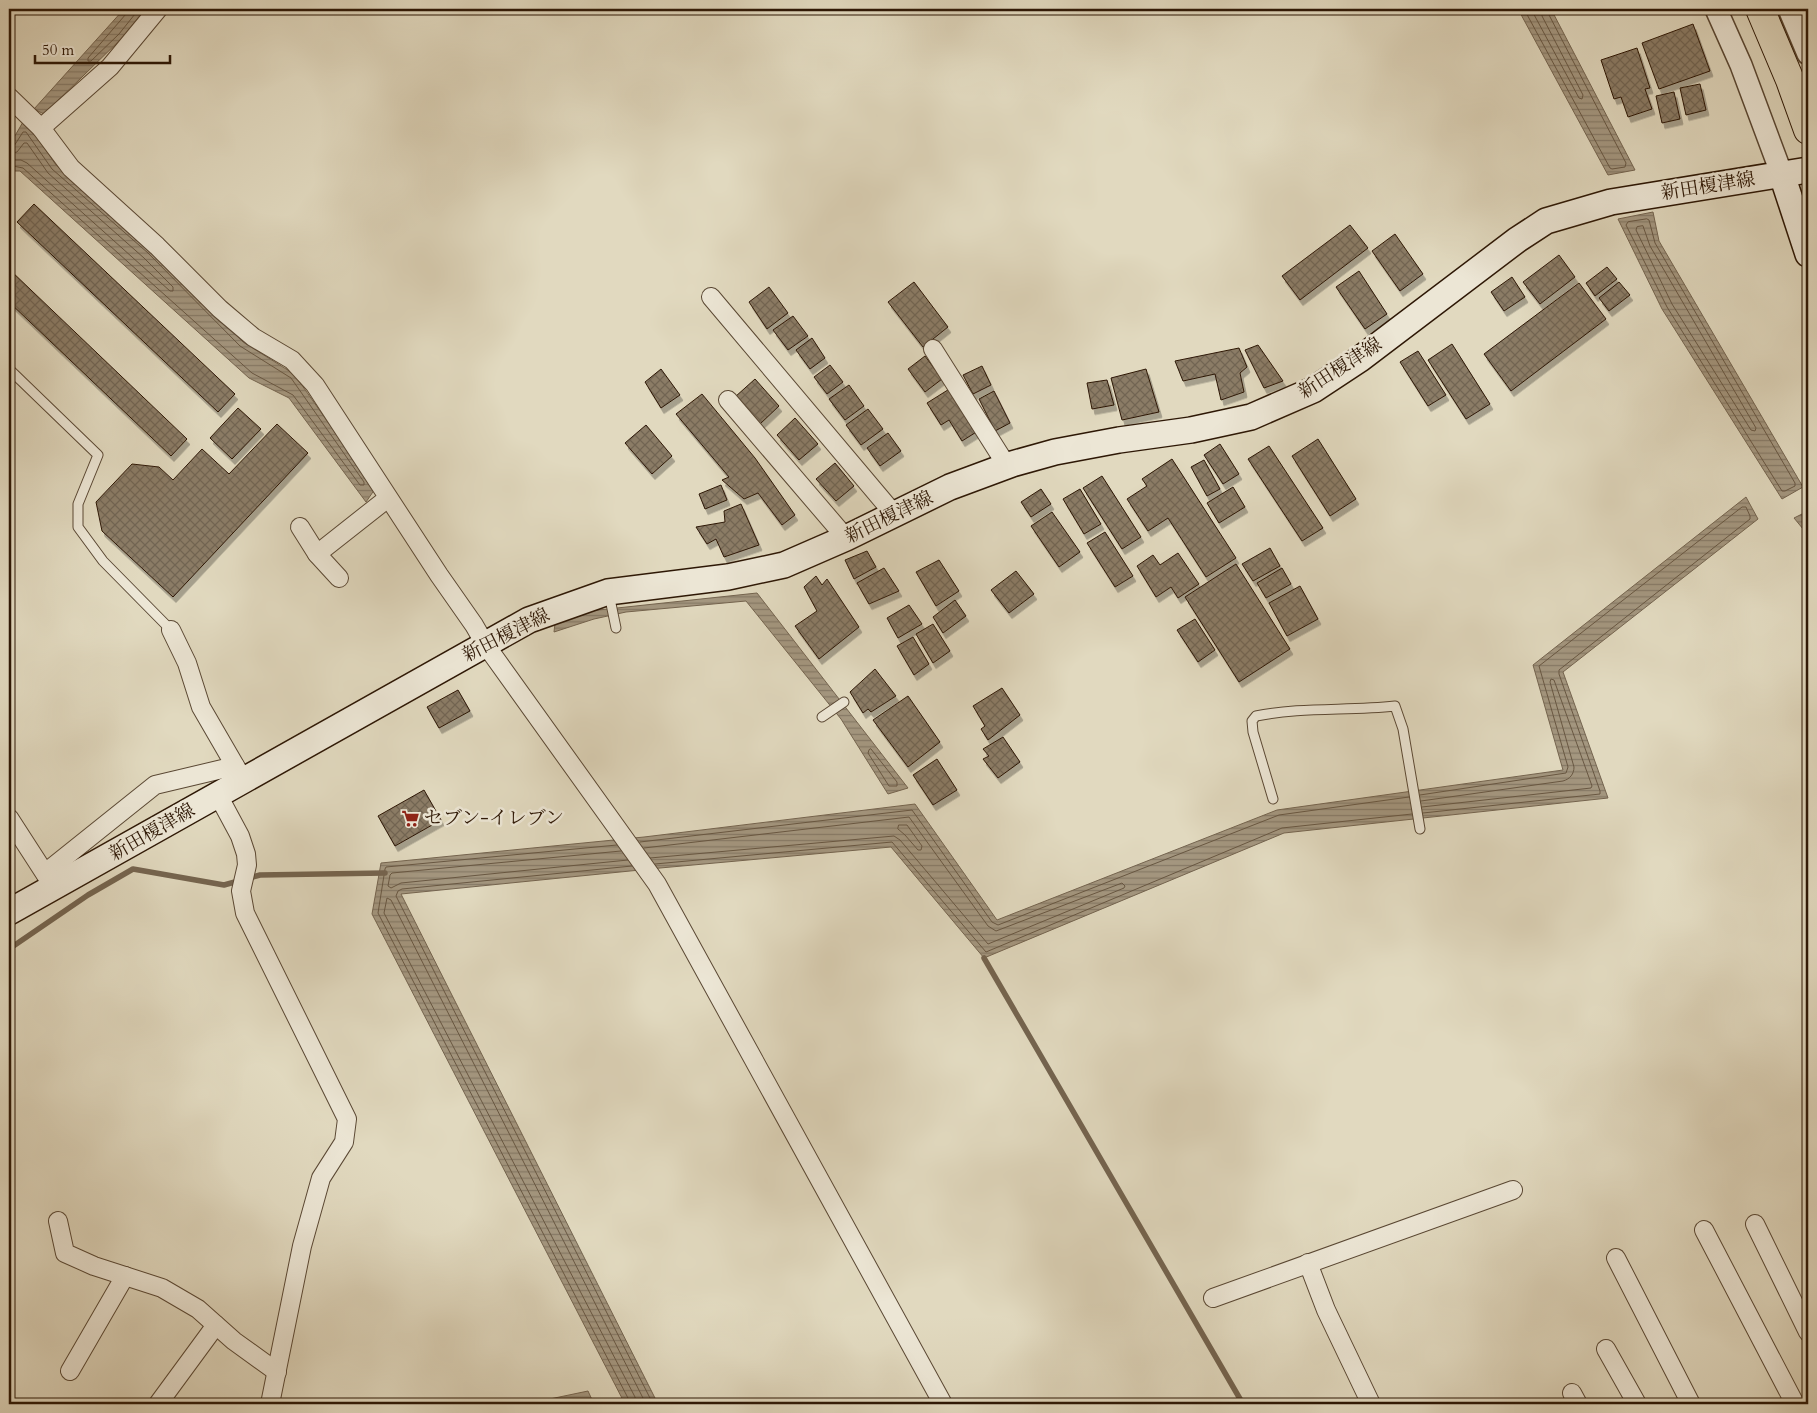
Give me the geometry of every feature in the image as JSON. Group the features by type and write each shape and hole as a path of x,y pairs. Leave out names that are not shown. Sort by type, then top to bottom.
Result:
{"highway":[{"path":"1760,9 1790,80 1808,130"},
{"path":"1772,9 1808,99"}],"main road":[{"name":"新田榎津線","path":"9,912 50,880 218,795 240,773 414,685 529,620 608,592 728,578 784,565 846,538 950,487 1007,466 1055,452 1119,440 1190,430 1250,417 1313,390 1360,359 1517,240 1546,222 1611,202 1808,170"},
{"path":"1782,175 1808,254"}],"street":[{"path":"41,128 110,67 158,9"},
{"path":"1716,9 1741,65 1782,175"},
{"path":"1789,9 1808,54"},
{"path":"9,97 41,128 71,168 157,246 220,310 253,337 292,360 315,385 485,644 649,873 943,1404"},
{"path":"711,297 894,514"},
{"path":"933,349 1007,466"},
{"path":"728,400 846,538"},
{"path":"317,554 388,498"},
{"path":"300,527 317,554 339,578"},
{"path":"9,818 50,880 155,785 240,773 201,707 187,663 171,630"},
{"path":"218,795 240,836 246,854 247,865 241,891 245,912 347,1119 344,1142 321,1178 302,1246 270,1404"},
{"path":"1214,1298 1513,1190"},
{"path":"58,1222 65,1254 94,1266 162,1288 198,1309 234,1341 277,1372"},
{"path":"1755,1224 1808,1332"},
{"path":"1704,1230 1795,1404"},
{"path":"1616,1258 1691,1404"},
{"path":"1308,1263 1326,1310 1371,1404"},
{"path":"70,1371 125,1276"},
{"path":"158,1404 216,1325"},
{"path":"1606,1349 1637,1404"}],"lane":[{"path":"9,369 98,455 78,504 78,527 103,560 171,630"},
{"path":"608,592 616,628"},
{"path":"822,717 844,702"},
{"path":"1273,799 1252,732 1252,721 1256,716 1364,710 1395,706 1403,729 1420,828"}],"water":[{"path":"124,9 145,9 123,37 44,114 34,109"},
{"path":"1518,9 1551,9 1635,170 1608,175"},
{"path":"23,122 32,130 56,165 152,250 243,342 294,374 375,489 366,502 289,398 249,378 20,171 9,173 9,146"},
{"path":"1653,212 1659,241 1803,487 1782,499 1662,309 1618,219"},
{"path":"1746,497 1758,519 1563,672 1608,798 1284,833 984,958 891,847 401,894 658,1404 625,1404 372,914 381,863 644,837 915,804 997,920 1277,810 1563,770 1533,665"},
{"path":"1808,511 1808,535 1794,518"},
{"path":"757,593 908,788 888,794 841,719 746,601 626,612 594,619 554,632 555,623 589,611"},
{"path":"588,1391 594,1404 526,1404"}],"building":[{"path":"1693,24 1710,71 1659,89 1642,43"},
{"path":"1637,48 1650,88 1645,89 1652,109 1628,117 1621,97 1614,99 1601,60"},
{"path":"1700,84 1706,110 1686,115 1680,88"},
{"path":"1674,92 1680,119 1662,123 1656,96"},
{"path":"34,204 235,394 218,412 17,222"},
{"path":"1350,225 1368,248 1300,300 1282,276"},
{"path":"1395,234 1423,274 1400,291 1372,251"},
{"path":"1559,255 1575,277 1540,304 1523,282"},
{"path":"1607,267 1617,279 1595,296 1586,283"},
{"path":"9,269 187,439 171,456 9,302"},
{"path":"1359,271 1387,314 1365,329 1336,287"},
{"path":"1512,277 1525,297 1504,311 1491,292"},
{"path":"914,282 948,327 923,347 888,302"},
{"path":"1619,282 1630,295 1609,311 1599,298"},
{"path":"1579,283 1606,319 1511,391 1484,354"},
{"path":"769,287 788,313 767,329 749,302"},
{"path":"793,316 808,336 788,350 773,330"},
{"path":"812,338 825,358 810,369 796,350"},
{"path":"1452,344 1490,404 1466,419 1428,360"},
{"path":"1258,345 1283,381 1264,388 1245,350"},
{"path":"1239,348 1247,367 1240,373 1244,392 1221,400 1215,374 1183,381 1175,361"},
{"path":"1418,351 1446,395 1428,406 1400,362"},
{"path":"925,356 942,379 925,392 908,369"},
{"path":"830,365 843,382 827,394 814,377"},
{"path":"982,366 991,385 973,394 963,375"},
{"path":"661,369 680,395 661,408 645,382"},
{"path":"1146,369 1159,412 1122,420 1111,378"},
{"path":"755,379 779,406 760,424 735,397"},
{"path":"1107,380 1114,405 1092,409 1087,383"},
{"path":"849,385 864,406 845,420 829,399"},
{"path":"951,388 978,431 962,441 949,420 941,425 927,403"},
{"path":"994,391 1010,423 995,431 979,399"},
{"path":"702,394 755,458 795,515 782,525 758,493 744,499 722,480 729,477 676,414"},
{"path":"238,408 261,429 232,459 210,438"},
{"path":"868,409 883,429 861,445 846,425"},
{"path":"795,418 818,444 799,460 777,435"},
{"path":"277,424 308,453 173,597 102,531 96,502 132,464 159,467 173,480 202,449 229,474"},
{"path":"646,425 672,456 652,474 625,443"},
{"path":"888,433 901,451 880,466 867,448"},
{"path":"1318,439 1356,499 1330,516 1292,456"},
{"path":"1220,444 1239,474 1223,484 1204,455"},
{"path":"1269,446 1323,528 1302,541 1248,459"},
{"path":"1172,459 1236,558 1206,577 1168,518 1148,531 1127,499 1147,486 1142,479"},
{"path":"1204,460 1220,489 1207,496 1191,467"},
{"path":"835,463 854,486 836,501 816,479"},
{"path":"1102,476 1141,537 1122,549 1083,488"},
{"path":"721,485 727,500 705,509 699,494"},
{"path":"1233,487 1245,507 1219,523 1207,503"},
{"path":"1041,489 1051,504 1031,517 1021,502"},
{"path":"1080,489 1101,524 1084,534 1063,499"},
{"path":"741,504 759,545 724,557 716,539 707,544 696,527 725,522 724,511"},
{"path":"1052,512 1080,552 1059,567 1031,526"},
{"path":"1105,532 1133,576 1115,587 1087,543"},
{"path":"1270,548 1280,566 1253,581 1242,564"},
{"path":"867,551 876,567 854,579 845,560"},
{"path":"1178,553 1199,584 1178,598 1171,587 1156,597 1137,566 1153,555 1160,565"},
{"path":"939,560 959,591 936,606 916,572"},
{"path":"1236,564 1290,649 1239,682 1185,597"},
{"path":"884,568 899,591 869,604 857,583"},
{"path":"1282,568 1291,584 1266,598 1257,583"},
{"path":"1016,571 1034,594 1009,613 991,590"},
{"path":"816,576 822,585 827,579 859,627 819,659 795,626 817,611 804,587"},
{"path":"1300,586 1318,619 1287,636 1269,603"},
{"path":"955,600 966,616 943,633 933,617"},
{"path":"909,605 922,624 898,638 887,618"},
{"path":"1195,619 1215,650 1198,662 1177,630"},
{"path":"933,624 950,651 933,663 916,634"},
{"path":"913,637 929,664 914,675 897,646"},
{"path":"875,669 896,696 871,712 868,709 863,713 850,692"},
{"path":"1002,688 1020,715 988,740 981,729 985,726 973,706"},
{"path":"458,690 470,711 439,728 427,707"},
{"path":"908,696 940,742 908,767 873,720"},
{"path":"1003,737 1020,762 998,778 983,759 989,756 983,749"},
{"path":"937,759 957,790 933,805 913,775"},
{"name":"セブン-イレブン","path":"424,790 441,820 395,846 378,816"}],"waterway":[{"path":"9,949 88,895 133,869 224,885 260,875 385,873"},
{"path":"984,958 1243,1404"}],"place":[{"name":"セブン-イレブン","path":"410,818"}]}
